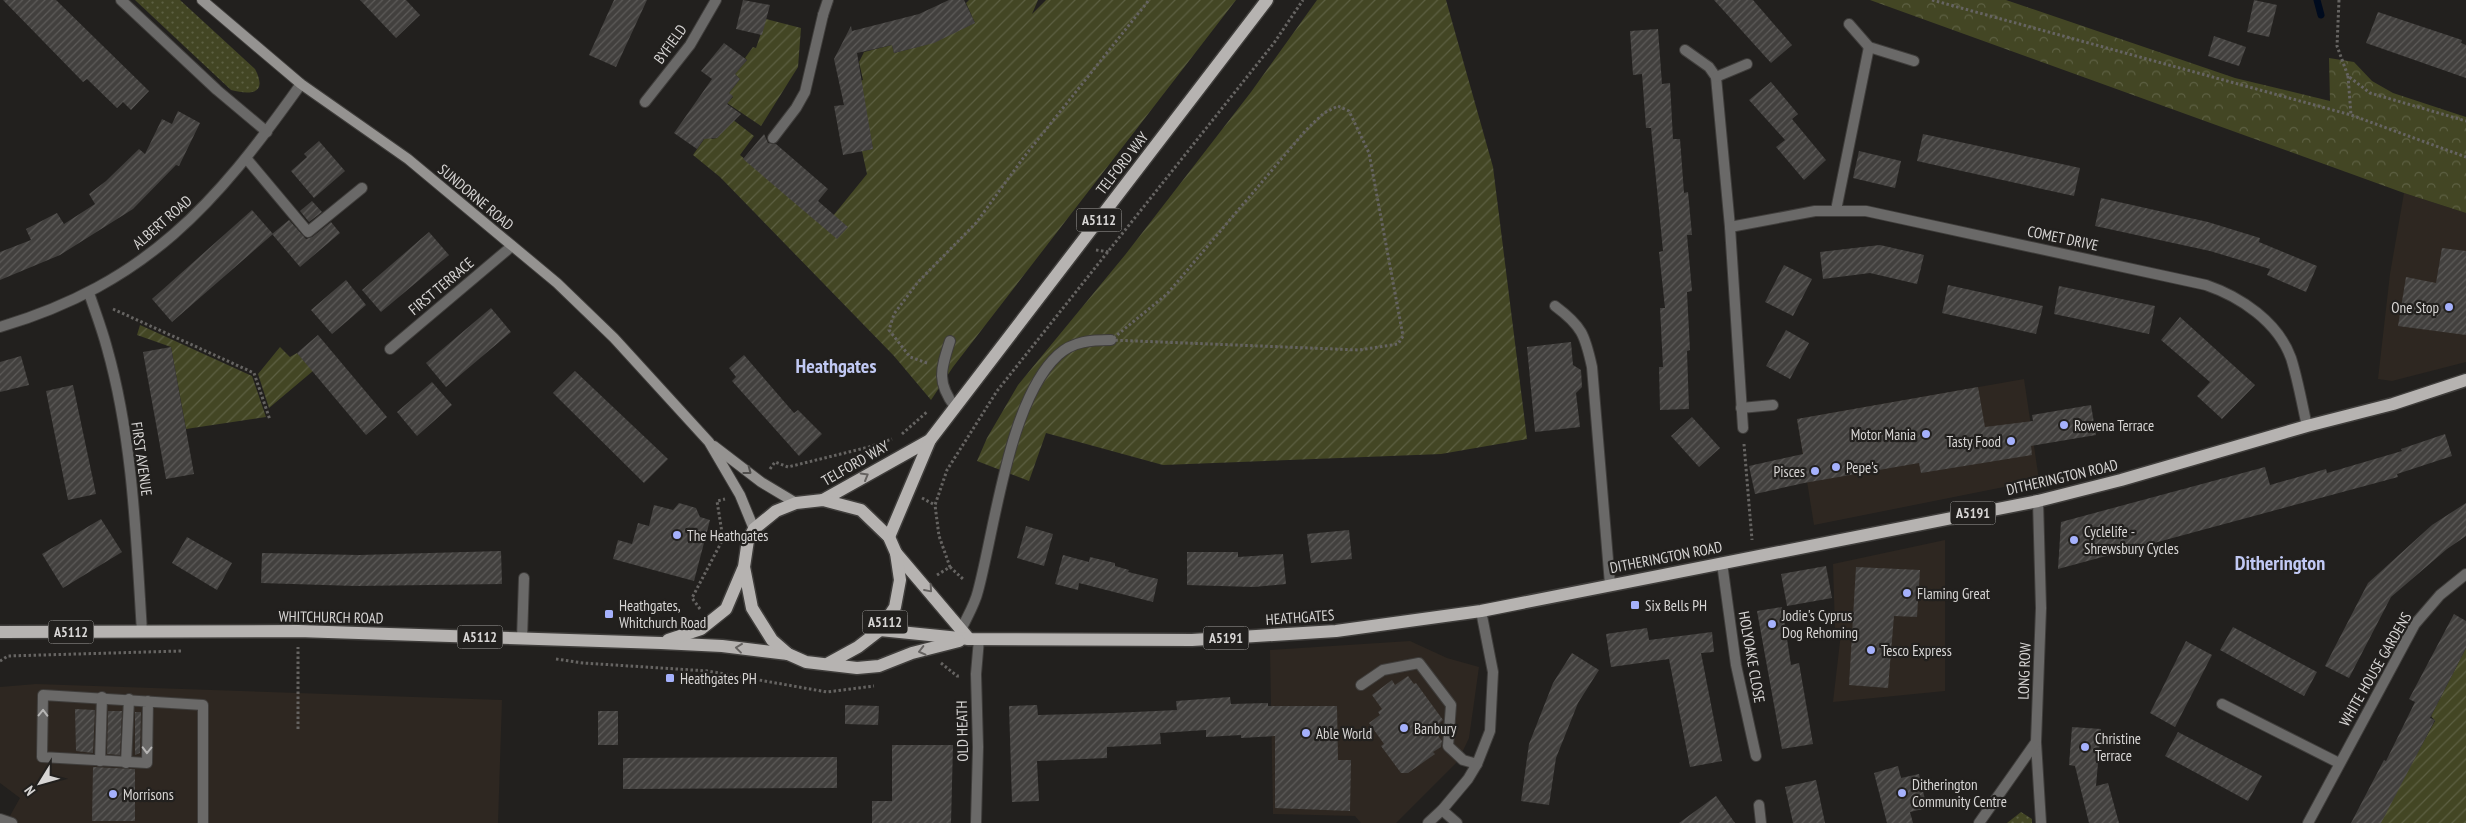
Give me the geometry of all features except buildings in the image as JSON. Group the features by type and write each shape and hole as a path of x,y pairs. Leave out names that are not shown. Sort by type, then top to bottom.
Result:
{"main road":[{"name":"SUNDORNE ROAD","path":"202,0 301,84 408,160 557,283 614,338 709,442 761,482 796,503"},
{"name":"TELFORD WAY","path":"889,537 930,440 1267,0"},
{"name":"DITHERINGTON ROAD","path":"1481,611 2038,501 2121,480 2307,426 2393,404 2466,380"},
{"name":"TELFORD WAY","path":"823,500 930,440"},
{"name":"SUNDORNE ROAD","path":"709,442 740,494 754,529"},
{"name":"A5112","path":"823,500 861,510 889,537 896,553 900,580 895,607 880,630 858,647 826,664 806,662 788,654 772,640 752,608 744,566 748,540 754,529 776,511 796,503 823,500"},
{"path":"896,553 970,636"},
{"name":"WHITCHURCH ROAD","path":"661,643 702,629 726,609 744,566"},
{"name":"HEATHGATES","path":"880,630 970,636 1192,640 1336,631 1481,611"},
{"name":"WHITCHURCH ROAD","path":"0,632 298,631 661,643 722,646 788,654"},
{"name":"A5191","path":"826,664 857,668 879,666 912,653 970,636"}],"street":[{"path":"121,0 218,90 267,132"},
{"name":"BYFIELD","path":"645,102 690,45 716,0"},
{"path":"773,138 805,92 828,0"},
{"path":"1849,24 1869,46 1914,61"},
{"path":"1836,210 1869,46"},
{"path":"1685,50 1709,67 1716,77 1730,227 1743,428"},
{"path":"1716,77 1747,64"},
{"name":"ALBERT ROAD","path":"0,327 51,310 88,293 119,276 169,240 218,192 267,132 301,84"},
{"path":"246,158 308,232 362,188"},
{"name":"COMET DRIVE","path":"1730,227 1815,211 1836,210 1876,213 2206,285 2224,291 2261,316 2280,336 2291,358 2307,426"},
{"name":"FIRST TERRACE","path":"390,350 512,246"},
{"name":"FIRST AVENUE","path":"88,293 107,348 128,455 137,539 142,632"},
{"path":"1555,306 1574,320 1586,339 1592,367 1610,584"},
{"name":"OLD HEATH","path":"976,823 978,747 976,674 970,636 1005,472 1019,424 1031,395 1045,370 1058,354 1079,342 1111,340"},
{"path":"950,341 941,369 944,393 955,407"},
{"path":"1742,408 1773,405"},
{"name":"LONG ROW","path":"2038,501 2041,608 2036,742 2041,823"},
{"name":"HOLYOAKE CLOSE","path":"1722,563 1736,665 1756,756"},
{"name":"WHITE HOUSE GARDENS","path":"2308,823 2415,624 2440,595 2466,574"},
{"path":"522,639 524,578"},
{"path":"1428,823 1442,810 1468,779 1477,764 1490,731 1493,672 1481,611"},
{"path":"1362,685 1383,670 1419,663 1451,705 1448,746 1464,760 1477,764"},
{"path":"148,701 147,763 42,757 43,695 102,697 203,705 203,823"},
{"path":"100,761 102,697"},
{"path":"126,763 129,699"},
{"path":"2222,704 2339,763"},
{"path":"1979,823 2036,742"},
{"path":"1759,805 1761,823"},
{"path":"1442,810 1457,823"},
{"path":"0,819 12,823"}],"path":[{"path":"941,369 910,357 899,346 889,330 894,314 918,282 976,223 1024,156 1149,0"},
{"path":"936,576 950,567 938,536 935,505 947,470 997,391 1274,43 1303,0"},
{"path":"1932,0 2352,115 2466,157"},
{"path":"2339,0 2337,46 2348,76 2352,115"},
{"path":"2348,76 2370,93 2466,121"},
{"path":"1338,106 1349,111 1369,153 1403,336 1398,344 1378,349 1351,350 1111,340 1167,294 1306,130 1324,113 1338,106"},
{"path":"95,311 105,306 254,373 270,420"},
{"path":"1743,428 1753,556"},
{"path":"772,466 774,462 788,467 869,447"},
{"path":"696,605 692,598 723,539 717,501 724,499"},
{"path":"924,499 935,505"},
{"path":"288,648 298,648 298,729"},
{"path":"0,661 8,656 182,651"},
{"path":"940,663 957,676 976,674"},
{"path":"584,664 719,673 827,692 870,687 877,684"},
{"path":"719,673 720,667"}],"shaded area":[{"path":"2404,193 2466,213 2466,362 2392,381 2378,379 2390,274"},
{"path":"2024,379 2039,480 1814,525 1797,419"},
{"path":"1945,540 1945,691 1833,702 1841,633 1835,630 1833,564"},
{"path":"1410,641 1447,658 1479,667 1469,738 1458,761 1396,823 1361,823 1355,816 1273,814 1270,650"},
{"path":"36,684 502,700 498,823 6,823 20,798 0,783 0,687"}],"green space":[{"path":"135,0 180,0 255,69 259,77 260,84 258,88 251,92 231,90"},
{"path":"969,0 1038,0 1032,14 1046,0 1236,0 953,367 931,400 894,356 720,177 693,155 707,135 712,139 717,138 720,135 719,131 732,119 754,136 740,155 824,227 867,174 862,151 873,149 864,101 856,82 863,80 859,62 864,52 892,45 894,53 925,45 975,23 966,3"},
{"path":"1317,0 1446,0 1493,167 1527,439 1441,454 1163,465 1046,433 1029,481 977,461 987,438 1018,385 1125,255 1251,92"},
{"path":"1870,0 2006,0 2235,78 2330,101 2329,58 2354,62 2372,81 2393,93 2466,117 2466,213 2404,193"},
{"path":"766,19 801,28 798,67 761,126 727,103 733,97 729,93 740,79 735,74 747,60 745,58 753,47 756,48"},
{"path":"140,325 252,376 266,417 186,429 171,347 137,335"},
{"path":"280,347 290,357 297,353 313,371 269,408 258,374"},
{"path":"2466,648 2466,823 2379,823 2435,721 2431,716"},
{"path":"2021,812 2032,819 2032,823 2007,823"}],"waterway":[{"path":"2317,0 2321,15"}],"place":[{"name":"One Stop","path":"2449,307"},
{"name":"Rowena Terrace","path":"2064,425"},
{"name":"Motor Mania","path":"1926,434"},
{"name":"Tasty Food","path":"2011,441"},
{"name":"Pepe's","path":"1836,467"},
{"name":"Pisces","path":"1815,471"},
{"name":"The Heathgates","path":"677,535"},
{"name":"Cyclelife - Shrewsbury Cycles","path":"2074,540"},
{"name":"Flaming Great","path":"1907,593"},
{"name":"Six Bells PH","path":"1635,605"},
{"name":"Heathgates, Whitchurch Road","path":"609,614"},
{"name":"Jodie's Cyprus Dog Rehoming","path":"1772,624"},
{"name":"Tesco Express","path":"1871,650"},
{"name":"Heathgates PH","path":"670,678"},
{"name":"Banbury","path":"1404,728"},
{"name":"Able World","path":"1306,733"},
{"name":"Christine Terrace","path":"2085,747"},
{"name":"Ditherington Community Centre","path":"1902,793"},
{"name":"Morrisons","path":"113,794"}],"district":[{"name":"Heathgates","path":"836,366"},
{"name":"Ditherington","path":"2280,563"}]}
